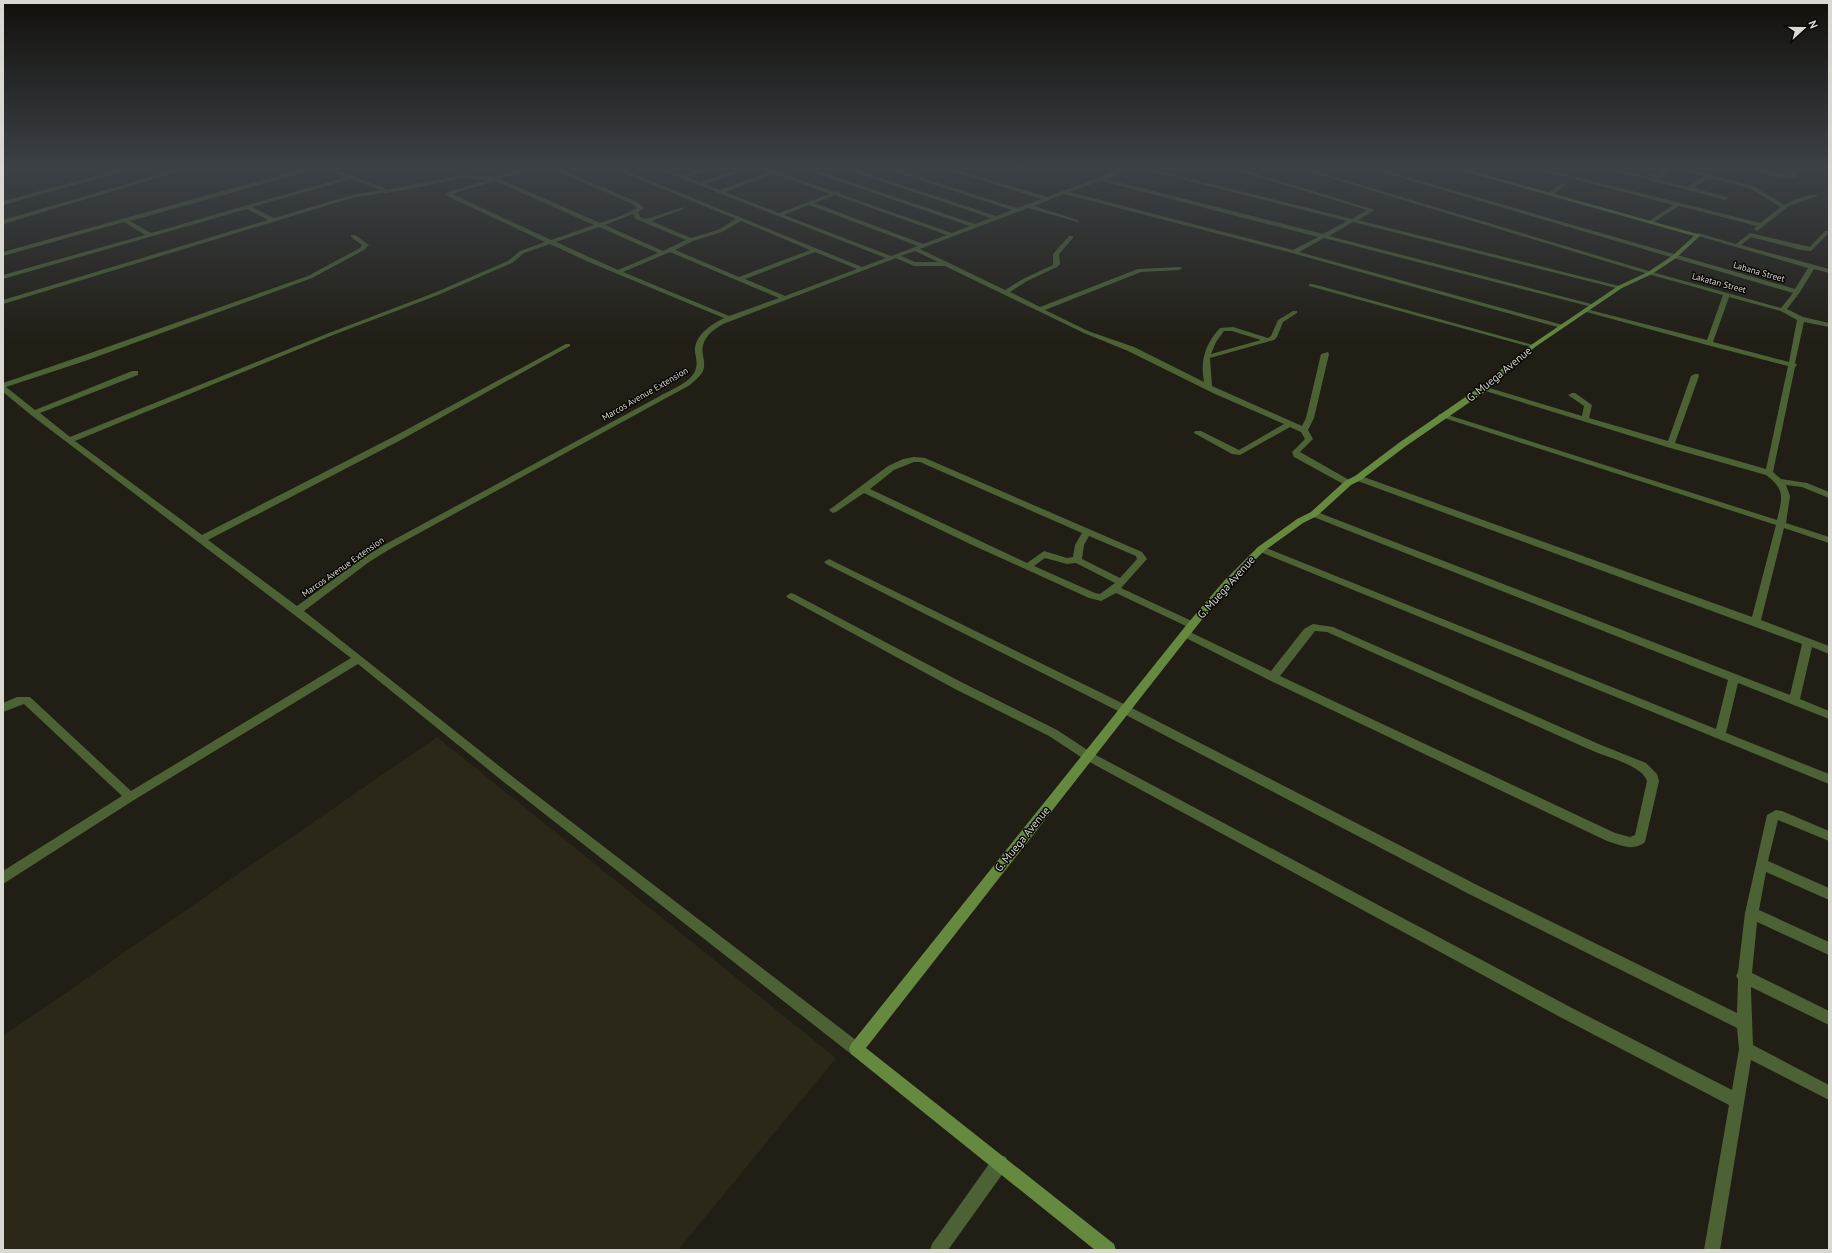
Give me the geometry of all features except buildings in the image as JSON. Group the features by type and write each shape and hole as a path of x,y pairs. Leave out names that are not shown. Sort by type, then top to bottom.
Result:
{"street":[{"path":"3,254 106,226"},
{"path":"135,226 150,235"},
{"path":"3,277 180,226"},
{"path":"3,302 252,226"},
{"path":"521,226 556,242 604,267 731,319"},
{"path":"69,440 331,334 436,294 510,262 521,253 556,242 595,226"},
{"path":"606,226 663,253"},
{"path":"659,226 691,240"},
{"path":"618,272 691,240 727,226"},
{"path":"760,226 864,269"},
{"path":"814,226 914,264 946,264"},
{"path":"871,226 924,246"},
{"path":"929,226 953,235"},
{"name":"Marcos Avenue Extension","path":"297,611 366,560 387,547 572,448 687,383 699,373 699,351 701,339 713,327 974,226"},
{"path":"1197,226 1561,326"},
{"path":"1288,226 1589,308 1709,344 1793,365"},
{"path":"1294,252 1343,226"},
{"path":"1375,226 1620,287"},
{"name":"Lakatan Street","path":"1495,226 1650,273 1783,310 1801,319 1829,325"},
{"name":"Labana Street","path":"1572,226 1797,292"},
{"path":"1667,226 1829,271"},
{"path":"1738,246 1759,226"},
{"path":"1750,235 1808,249 1813,248 1827,232"},
{"name":"G. Muega Avenue","path":"856,1049 1227,583 1261,549 1300,521 1314,514 1348,483 1358,478 1442,416 1483,389 1533,346 1620,287 1650,273 1674,256 1698,235"},
{"path":"3,387 320,273 362,249 366,245 353,236"},
{"path":"1006,292 1020,282 1055,266 1057,264 1056,254 1071,237"},
{"path":"741,278 817,249"},
{"path":"916,249 1086,332 1154,356 1162,360 1166,366 1208,387 1304,430 1310,439 1296,452 1297,455 1348,483"},
{"path":"670,250 741,278 785,298"},
{"path":"1783,310 1797,292 1812,267"},
{"path":"1041,309 1140,270 1179,268"},
{"path":"1311,285 1533,346"},
{"path":"1709,344 1727,294"},
{"path":"1207,357 1274,337 1282,318 1295,312"},
{"path":"1769,473 1793,365 1801,319"},
{"path":"1208,387 1205,365 1215,337 1222,329 1233,329 1268,340"},
{"path":"202,539 396,439 568,345"},
{"path":"1304,430 1310,418 1325,354"},
{"path":"34,413 135,372"},
{"path":"1670,445 1695,376"},
{"path":"3,387 69,440 297,611 515,784 856,1049 1108,1250"},
{"path":"1483,389 1769,473 1780,481 1785,488 1786,493 1756,622"},
{"path":"1572,395 1588,404 1585,419"},
{"path":"1442,416 1829,540"},
{"path":"1198,433 1234,452 1240,453 1290,424"},
{"path":"833,510 898,465 913,458 1139,554 1142,557 1118,586 1105,596 1097,598 1027,567 864,489"},
{"path":"1358,478 1756,622 1829,650"},
{"path":"1780,481 1804,485 1829,495"},
{"path":"1314,514 1829,715"},
{"path":"1077,560 1079,556 1078,543 1087,532"},
{"path":"1261,549 1829,779"},
{"path":"1027,567 1044,554 1067,561 1077,560 1189,630 1273,677 1448,758 1611,837 1629,842 1638,841 1641,838 1653,781 1651,774 1642,766 1597,748 1329,629 1313,628 1308,631 1273,677"},
{"path":"829,562 1126,710 1474,890 1743,1023"},
{"path":"792,596 959,686 1053,733 1088,756 1560,1010 1737,1101"},
{"path":"1794,701 1808,642"},
{"path":"3,878 130,797 358,659"},
{"path":"1720,735 1734,677"},
{"path":"3,708 17,701 26,700 130,797"},
{"path":"1712,1250 1746,1049 1743,1023 1744,976 1751,913 1773,816 1782,816 1829,836"},
{"path":"1761,864 1829,894"},
{"path":"1751,913 1829,949"},
{"path":"1744,976 1829,1018"},
{"path":"1746,1049 1829,1093"},
{"path":"938,1250 1000,1163"}],"shaded area":[{"path":"437,737 836,1058 678,1250 3,1250 3,1036"}]}
